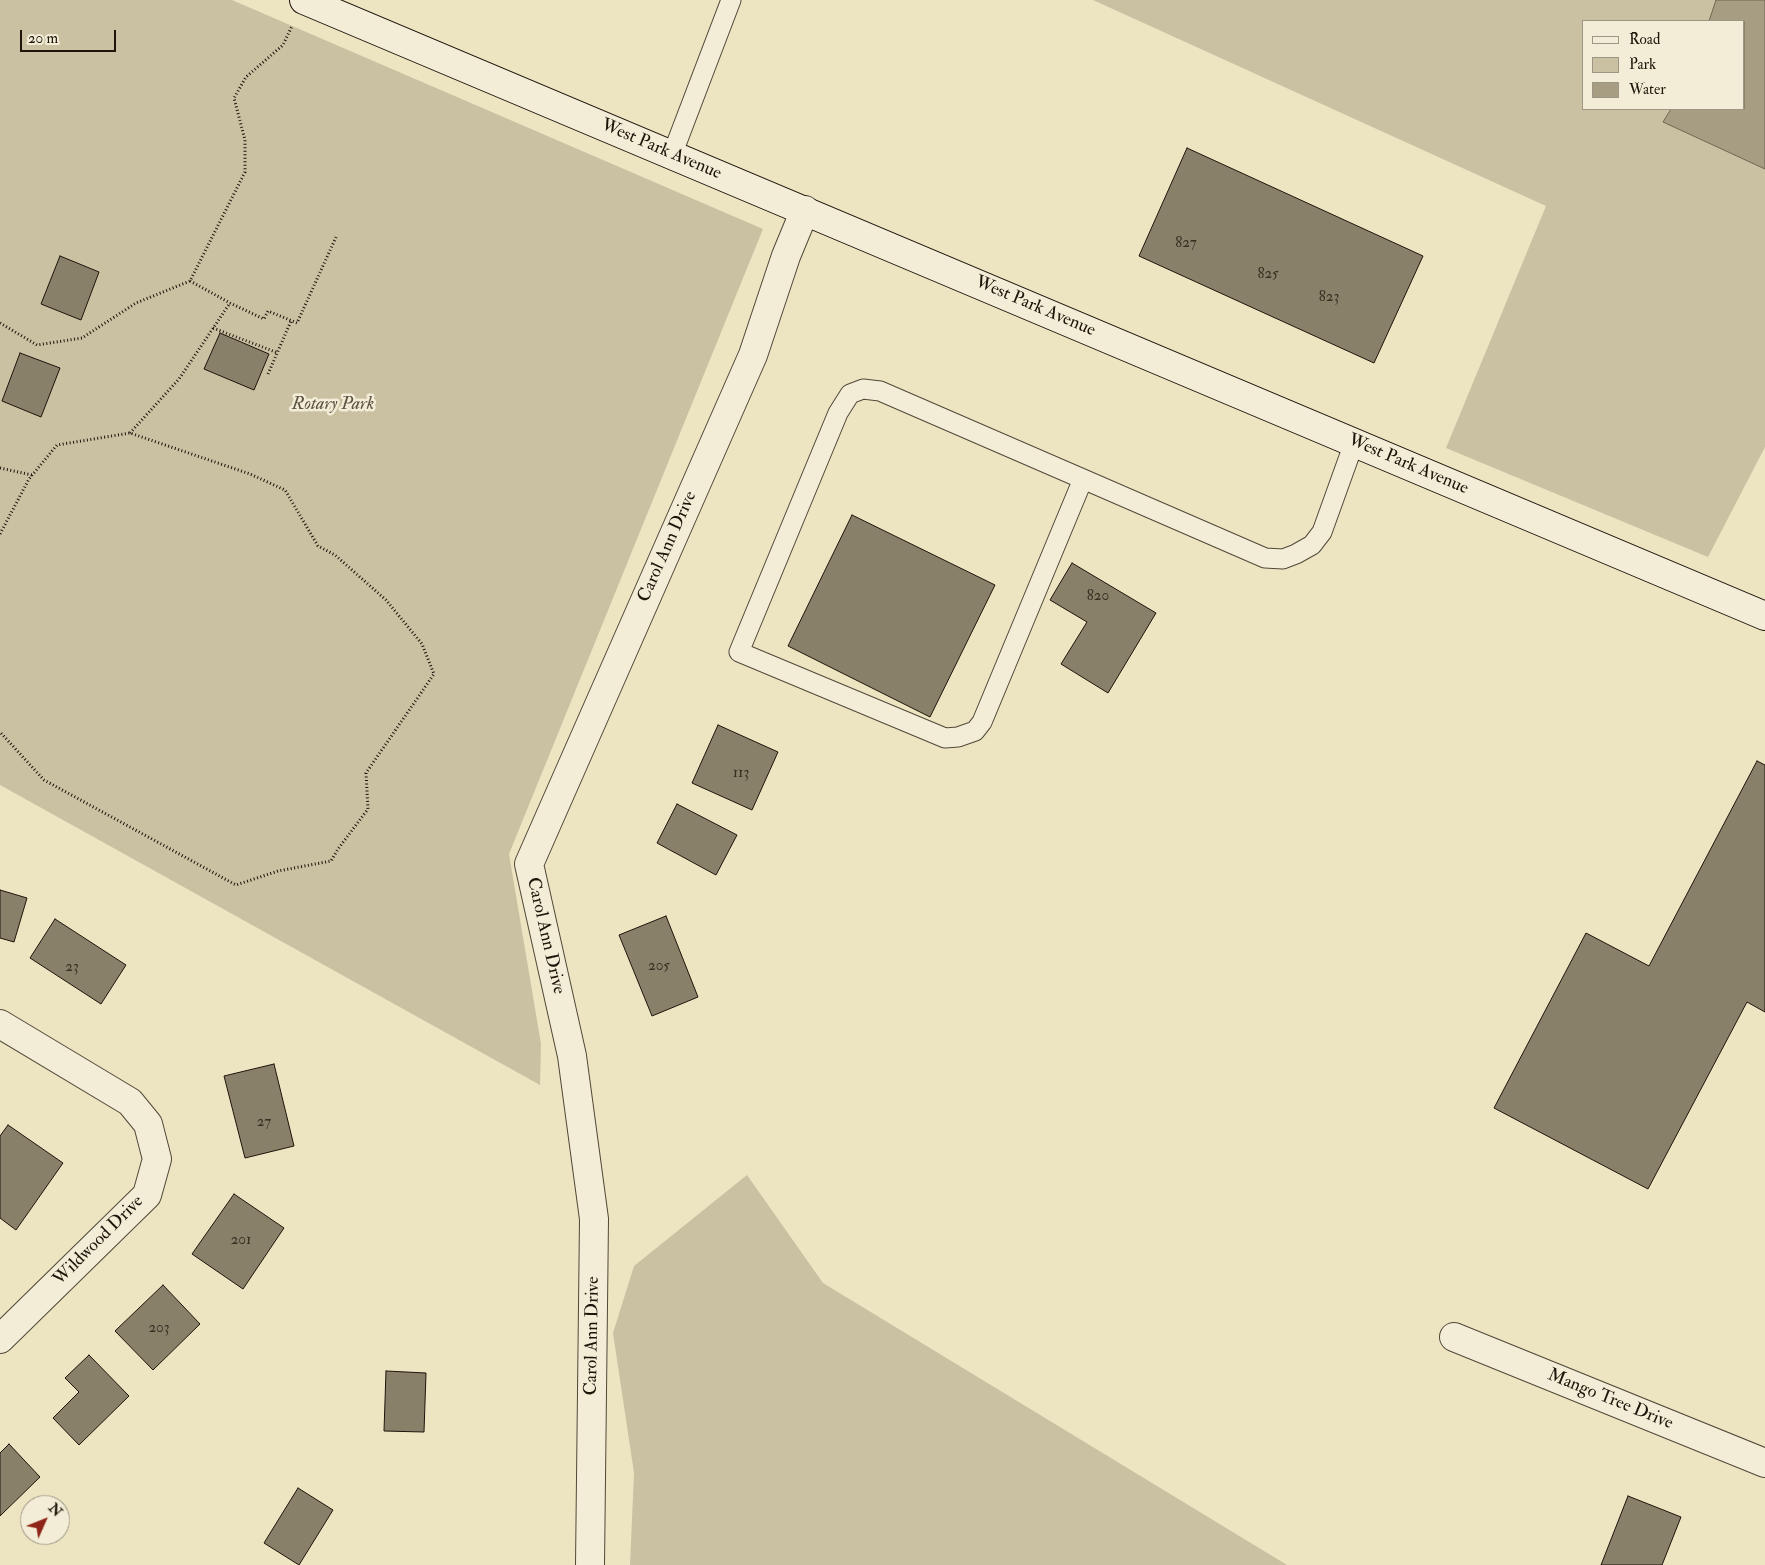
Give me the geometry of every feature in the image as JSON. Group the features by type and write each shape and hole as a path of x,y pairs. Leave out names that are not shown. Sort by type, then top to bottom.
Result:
{"street":[{"name":"West Park Avenue","path":"300,9 672,155 805,210 1765,616"},
{"name":"Carol Ann Drive","path":"590,1565 594,1219 572,1056 529,864 753,355 786,256 805,210"},
{"name":"Wildwood Drive","path":"0,1024 130,1102 148,1124 158,1159 147,1195 0,1339"},
{"name":"Mango Tree Drive","path":"1454,1337 1765,1463"}],"lane":[{"path":"672,155 731,0"},
{"path":"1083,479 982,722 975,731 958,737 944,738 740,652 838,413 850,394 864,389 880,391 1083,479 1265,558 1283,559 1312,545 1322,532 1354,443"}],"path":[{"path":"0,323 37,345 82,338 136,304 190,281 245,172 245,140 234,98 246,77 283,45 300,9"},
{"path":"190,281 264,319 268,311 297,323 337,235"},
{"path":"130,433 178,379 230,303"},
{"path":"268,374 292,321"},
{"path":"213,328 278,352"},
{"path":"0,534 32,475 57,445 130,433 250,474 285,490 318,546 335,555 386,600 422,644 434,674 366,773 368,809 338,849 331,862 278,871 236,885 44,780 0,732"},
{"path":"0,468 32,475"}],"green space":[{"name":"Rotary Park","path":"0,0 232,0 763,229 509,854 541,1044 540,1085 0,785"},
{"path":"1093,0 1716,0 1709,20 1582,20 1582,110 1670,110 1663,122 1765,169 1765,447 1708,557 1446,448 1546,206"},
{"path":"747,1175 823,1283 1287,1565 630,1565 634,1473 613,1333 634,1266"}],"water":[{"path":"1716,0 1765,0 1765,169 1663,122 1670,110 1745,110 1745,20 1709,20"}],"building":[{"path":"1187,148 1423,256 1374,363 1139,256"},
{"path":"60,256 99,272 81,320 41,304"},
{"path":"220,333 269,354 254,390 204,369"},
{"path":"20,353 60,368 41,417 2,401"},
{"path":"852,515 995,585 930,717 788,646"},
{"path":"1072,563 1156,613 1108,693 1061,664 1087,622 1050,600"},
{"path":"718,725 778,752 752,810 692,783"},
{"path":"1757,761 1765,765 1765,1012 1747,1002 1648,1189 1494,1108 1586,933 1649,966"},
{"path":"677,804 737,835 716,875 657,843"},
{"path":"0,890 27,898 14,942 0,938"},
{"path":"666,916 698,997 652,1016 619,935"},
{"path":"55,919 126,965 101,1004 30,958"},
{"path":"274,1064 294,1146 245,1158 224,1076"},
{"path":"8,1125 63,1163 16,1230 0,1218 0,1136"},
{"path":"234,1194 284,1228 243,1289 192,1254"},
{"path":"163,1285 200,1324 153,1370 115,1331"},
{"path":"89,1355 129,1396 79,1445 53,1418 79,1392 65,1378"},
{"path":"386,1371 426,1373 424,1432 384,1431"},
{"path":"9,1444 40,1477 0,1516 0,1453"},
{"path":"298,1488 333,1510 299,1565 264,1543"},
{"path":"1628,1496 1681,1517 1662,1565 1601,1565"}]}
